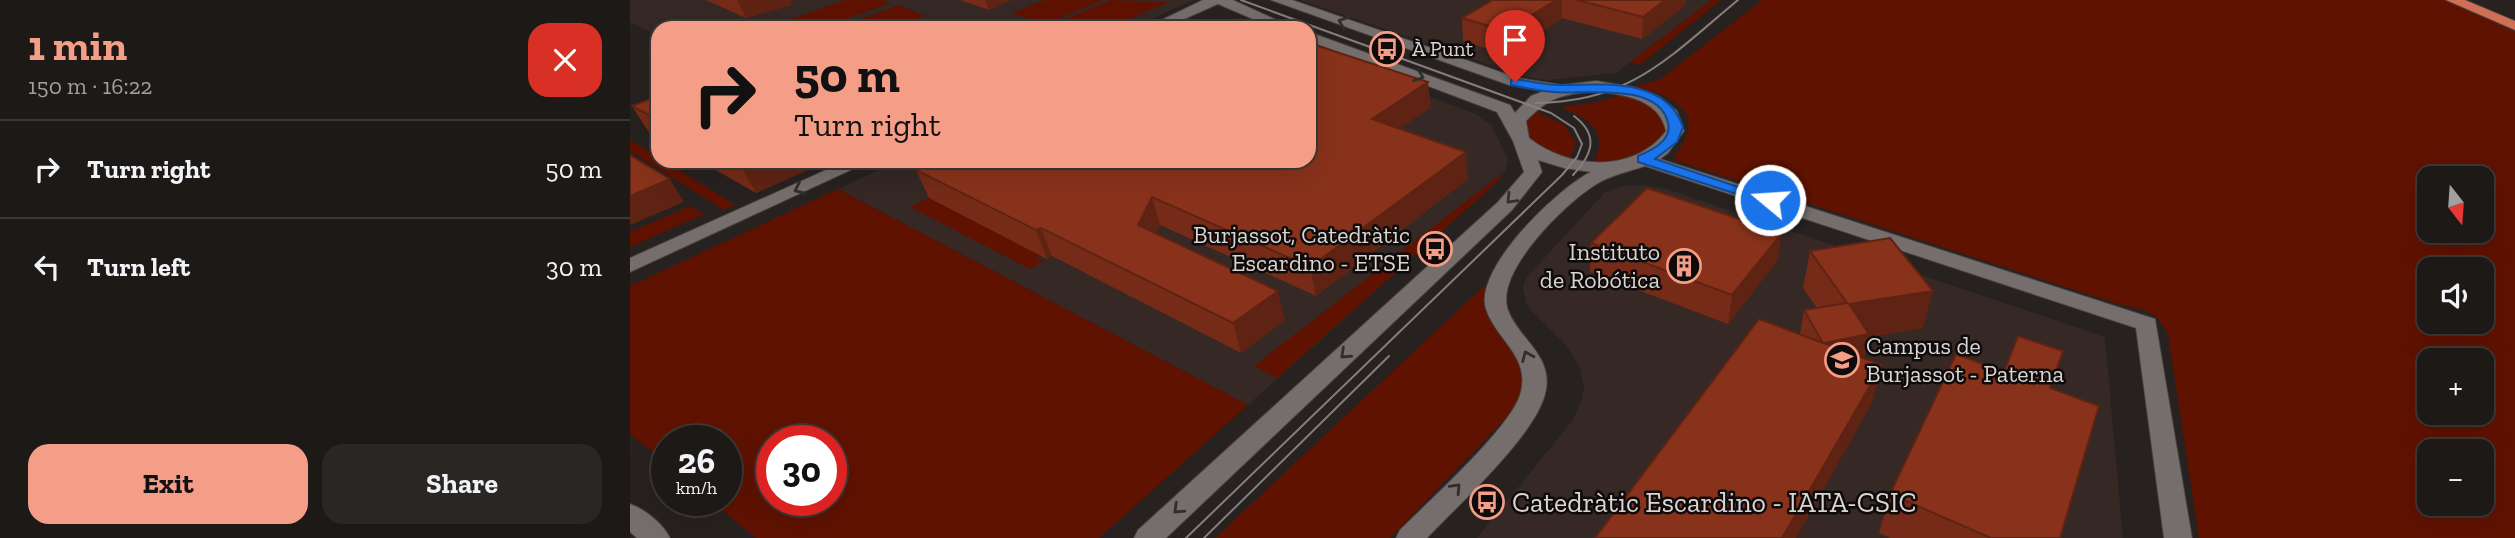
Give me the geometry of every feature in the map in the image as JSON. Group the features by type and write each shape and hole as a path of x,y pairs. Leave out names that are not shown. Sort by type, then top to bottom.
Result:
{"highway":[{"path":"2453,0 2515,26"}],"street":[{"path":"1168,21 1215,0"},
{"path":"1221,0 1270,21"},
{"path":"1278,0 1515,82 1543,88 1624,89 1661,104 1672,114 1676,127 1673,139 1661,150 1595,176 1585,183 1516,251 1500,272 1494,293 1496,308 1528,354 1534,373 1533,396 1510,430 1410,538"},
{"path":"1148,538 1530,180 1532,166 1520,136 1510,115 1494,103 1316,39"},
{"path":"1573,88 1554,92 1529,104 1517,120 1520,136 1533,151 1568,164 1607,166 1637,161 2147,324 2178,538"},
{"path":"630,266 846,168"},
{"path":"630,515 656,538"}],"shaded area":[{"path":"630,0 1194,0 1148,21 651,21 651,32 630,22"},
{"path":"846,0 882,0 890,3 841,21 785,21"},
{"path":"1044,0 1103,0 1052,21 1036,21 1012,13"},
{"path":"1111,0 1169,2 1124,21 1060,21"},
{"path":"1300,0 1713,0 1616,73 1546,80 1522,76"},
{"path":"1711,0 1721,0 1640,65 1630,62"},
{"path":"1762,0 2445,0 2515,31 2515,538 2199,538 2168,334 2157,318 2145,311 1677,161 1674,157 1684,142 1688,129 1688,118 1683,109 1663,96 1634,86 1659,80"},
{"path":"899,5 925,16 912,21 856,21"},
{"path":"1316,55 1476,114 1492,126 1508,159 1505,171 1496,183 1248,405 838,189 883,168 1316,168"},
{"path":"1623,94 1648,104 1662,115 1666,127 1661,138 1634,155 1615,161 1594,163 1598,152 1598,134 1580,116 1561,107 1594,103"},
{"path":"1535,111 1564,125 1576,143 1569,160 1547,152 1535,143 1527,123"},
{"path":"630,140 651,153 651,164 630,151"},
{"path":"657,168 675,168 735,205 724,210"},
{"path":"1505,171 1496,183 1277,378 1254,366"},
{"name":"Campus de Burjassot - Paterna","path":"1644,185 1667,189 2105,337 2123,538 1477,538 1572,421 1582,399 1584,387 1579,365 1565,344 1527,306 1523,288 1526,278 1605,192 1623,186"},
{"path":"838,189 1248,405 1099,538 756,538 729,516 742,516 742,425 651,425 651,451 630,434 630,286"},
{"path":"929,198 1040,255 1036,257 1043,261 1030,269 910,207"},
{"path":"690,206 704,214 630,247 630,232"},
{"path":"1485,285 1486,305 1494,327 1520,362 1524,385 1512,412 1390,538 1215,538"}],"building":[{"path":"1493,0 1556,0 1506,31 1462,18"},
{"path":"1577,0 1665,0 1643,17"},
{"path":"1316,45 1428,82 1372,119 1466,152 1310,267 1152,197 1138,225 1278,291 1233,323 916,170 1316,168"},
{"path":"651,99 651,116 632,106"},
{"path":"630,155 670,179 630,196"},
{"path":"1647,188 1782,233 1732,295 1591,243"},
{"path":"1890,238 1933,291 1849,304 1869,334 1824,343 1882,365 1782,538 1595,538 1759,319 1823,343 1804,310 1847,303 1810,251"},
{"path":"2018,336 2063,351 2050,388 2099,406 2060,538 1991,538 1890,494 1956,354 2004,372"}],"tram line":[{"path":"1241,0 1299,21"},
{"path":"1536,103 1569,101 1623,85 1669,57 1738,0"},
{"path":"1186,538 1562,175 1577,157 1582,144 1574,128 1551,113 1316,27"},
{"path":"1573,175 1585,160 1590,145 1587,130 1574,116"},
{"path":"1204,538 1389,356"}],"place":[{"name":"À Punt","path":"1387,49"},
{"name":"Burjassot, Catedràtic Escardino - ETSE","path":"1435,249"},
{"name":"Instituto de Robótica","path":"1684,266"},
{"name":"Campus de Burjassot - Paterna","path":"1842,360"},
{"name":"Catedràtic Escardino - IATA-CSIC","path":"1487,502"}],"route":[{"path":"1515,82 1555,89 1613,87 1645,95 1672,114 1676,127 1673,139 1661,150 1643,159 1770,200"}]}
